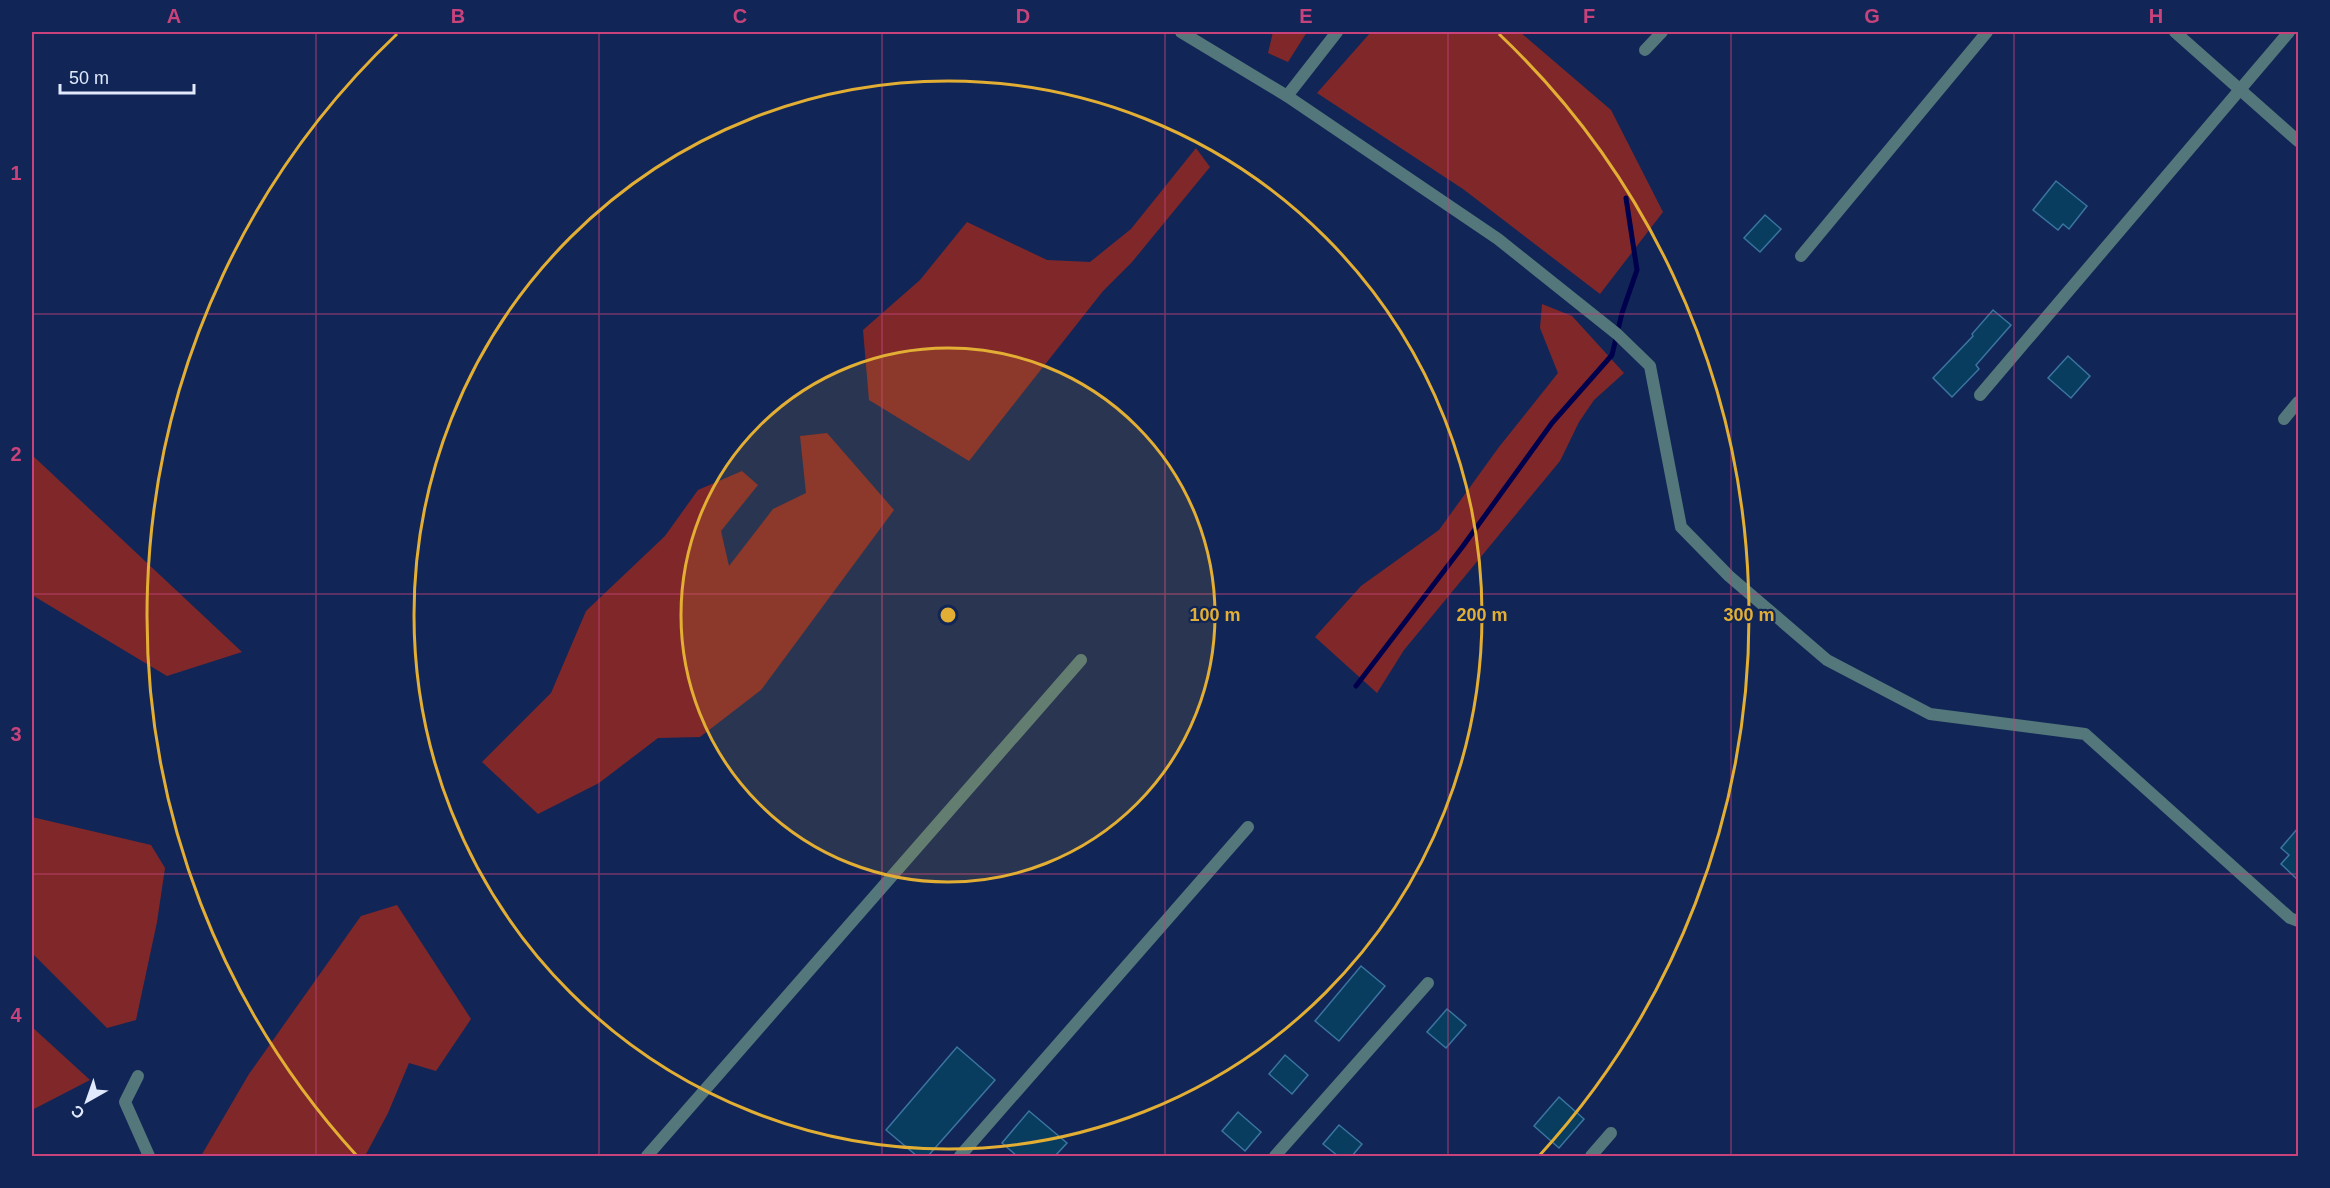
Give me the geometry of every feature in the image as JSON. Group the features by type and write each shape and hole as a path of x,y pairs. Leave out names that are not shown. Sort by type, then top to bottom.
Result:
{"street":[{"path":"1181,32 1287,96 1498,239 1617,334 1650,366 1681,526 1729,576 1827,660 1930,714 2085,734 2290,918 2298,921"},
{"path":"1287,96 1337,32"},
{"path":"1645,50 1662,32"},
{"path":"1800,256 1987,32"},
{"path":"2175,32 2298,141"},
{"path":"1980,395 2289,32"},
{"path":"2284,419 2298,402"},
{"path":"647,1156 1082,660"},
{"path":"960,1156 1248,827"},
{"path":"1275,1156 1428,983"},
{"path":"138,1076 125,1102 149,1156"},
{"path":"1591,1156 1611,1133"}],"shaded area":[{"path":"1273,32 1307,32 1288,62 1268,53"},
{"path":"1371,32 1520,32 1611,110 1663,212 1600,294 1463,189 1317,93"},
{"path":"1196,148 1210,167 1132,262 1103,291 969,461 869,400 863,330 920,280 967,222 1047,260 1090,262 1131,229"},
{"path":"1542,304 1572,316 1624,373 1594,400 1579,422 1560,461 1404,650 1377,693 1315,637 1361,586 1439,530 1499,447 1558,373 1540,328"},
{"path":"827,433 894,510 761,690 700,737 658,738 599,783 538,814 482,762 551,693 586,611 665,536 698,490 742,471 758,485 721,531 729,566 773,509 806,493 800,436"},
{"path":"32,455 242,652 167,676 32,595"},
{"path":"32,817 151,845 165,868 157,922 136,1020 107,1028 32,953"},
{"path":"397,905 471,1019 436,1071 409,1063 388,1113 365,1156 201,1156 249,1074 361,916"},
{"path":"32,1027 90,1080 32,1110"}],"building":[{"path":"2056,181 2087,206 2069,229 2063,224 2058,230 2033,210"},
{"path":"1765,215 1781,229 1760,252 1744,238"},
{"path":"1993,310 2011,325 1976,365 1979,369 1952,397 1933,378 1973,336 1972,334"},
{"path":"2068,356 2090,376 2071,398 2048,378"},
{"path":"2298,828 2298,880 2281,864 2289,855 2281,848"},
{"path":"1361,966 1385,986 1339,1041 1315,1021"},
{"path":"1447,1009 1466,1025 1446,1048 1427,1032"},
{"path":"957,1047 995,1080 928,1156 917,1156 886,1130"},
{"path":"1285,1055 1308,1075 1292,1094 1269,1074"},
{"path":"1559,1097 1584,1119 1559,1148 1534,1126"},
{"path":"1029,1111 1067,1143 1055,1156 1017,1156 1002,1143"},
{"path":"1238,1112 1261,1132 1245,1151 1222,1131"},
{"path":"1339,1125 1362,1144 1352,1156 1338,1156 1323,1144"}],"waterway":[{"path":"1356,686 1463,546 1552,423 1612,355 1622,313 1637,270 1626,198"}]}
